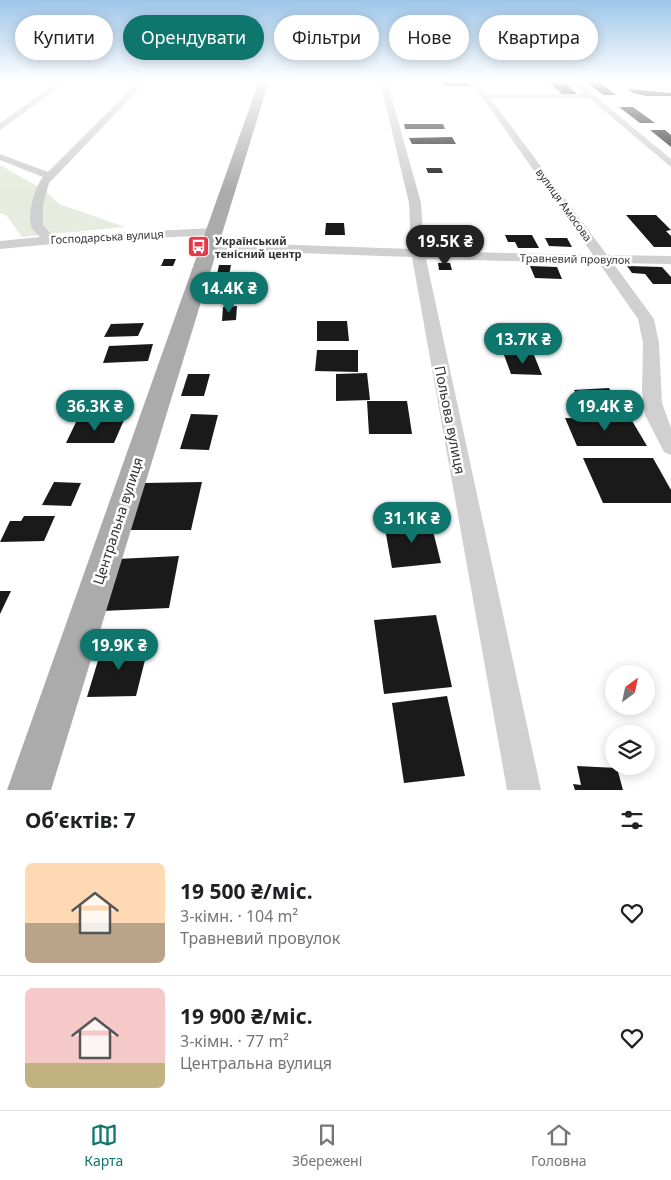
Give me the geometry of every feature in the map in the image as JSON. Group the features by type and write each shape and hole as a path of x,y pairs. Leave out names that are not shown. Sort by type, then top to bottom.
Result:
{"main road":[{"name":"Центральна вулиця","path":"29,790 252,118"}],"street":[{"path":"0,127 13,118"},
{"path":"49,240 37,226 37,205 44,182 107,118"},
{"name":"Польова вулиця","path":"393,118 415,203 418,254 524,790"},
{"name":"вулиця Амосова","path":"501,118 646,319 652,345 652,397 656,416 671,446"},
{"path":"615,118 671,164"},
{"path":"0,158 49,176"},
{"name":"Господарська вулиця","path":"0,245 130,234 211,239"},
{"name":"Травневий провулок","path":"211,239 443,257 671,260"}],"shaded area":[{"path":"0,165 44,190 59,204 125,227 22,237 6,215 0,213"}],"building":[{"path":"633,118 648,118 655,123 640,123"},
{"path":"404,124 443,124 445,129 405,129"},
{"path":"650,130 665,130 671,135 671,147"},
{"path":"452,137 456,144 412,144 409,138"},
{"path":"426,168 441,168 443,173 428,173"},
{"path":"626,215 656,215 671,230 666,231 671,236 671,247 654,247"},
{"path":"326,223 344,223 345,235 325,235"},
{"path":"505,235 532,235 539,248 518,248 515,242 508,242"},
{"path":"545,238 567,238 572,247 549,246"},
{"path":"164,259 176,259 173,266 161,266"},
{"path":"438,263 450,263 452,270 439,270"},
{"path":"219,265 231,265 226,292 213,293"},
{"path":"530,266 557,267 562,279 535,278"},
{"path":"627,266 662,267 671,277 671,284 653,284 645,274 632,273"},
{"path":"237,306 236,320 222,321 223,307"},
{"path":"317,321 347,321 349,341 317,341"},
{"path":"144,323 138,336 104,337 111,324"},
{"path":"153,344 148,361 103,363 109,346"},
{"path":"317,350 358,350 358,372 315,371"},
{"path":"504,355 534,355 542,375 511,374"},
{"path":"367,373 370,400 336,401 336,374"},
{"path":"188,374 210,374 204,396 181,396"},
{"path":"609,388 621,407 585,409 574,390"},
{"path":"367,401 407,401 412,434 369,434"},
{"path":"191,414 218,415 209,450 180,449"},
{"path":"565,418 631,419 647,446 577,446"},
{"path":"77,420 124,420 114,443 66,443"},
{"path":"583,458 653,458 671,490 671,503 603,503"},
{"path":"54,482 81,483 71,506 42,505"},
{"path":"202,482 191,530 129,530 144,483"},
{"path":"24,516 55,516 44,541 0,542 10,521 21,521"},
{"path":"430,519 441,563 392,568 384,523"},
{"path":"179,556 169,608 102,611 117,559"},
{"path":"0,591 11,591 0,614"},
{"path":"436,615 452,687 384,694 374,620"},
{"path":"103,644 149,644 136,696 87,697"},
{"path":"447,696 465,776 404,783 392,703"},
{"path":"577,766 605,767 605,775 619,775 623,790 575,790 573,784 581,785"}],"place":[{"name":"Український тенісний центр","path":"199,247"}]}
